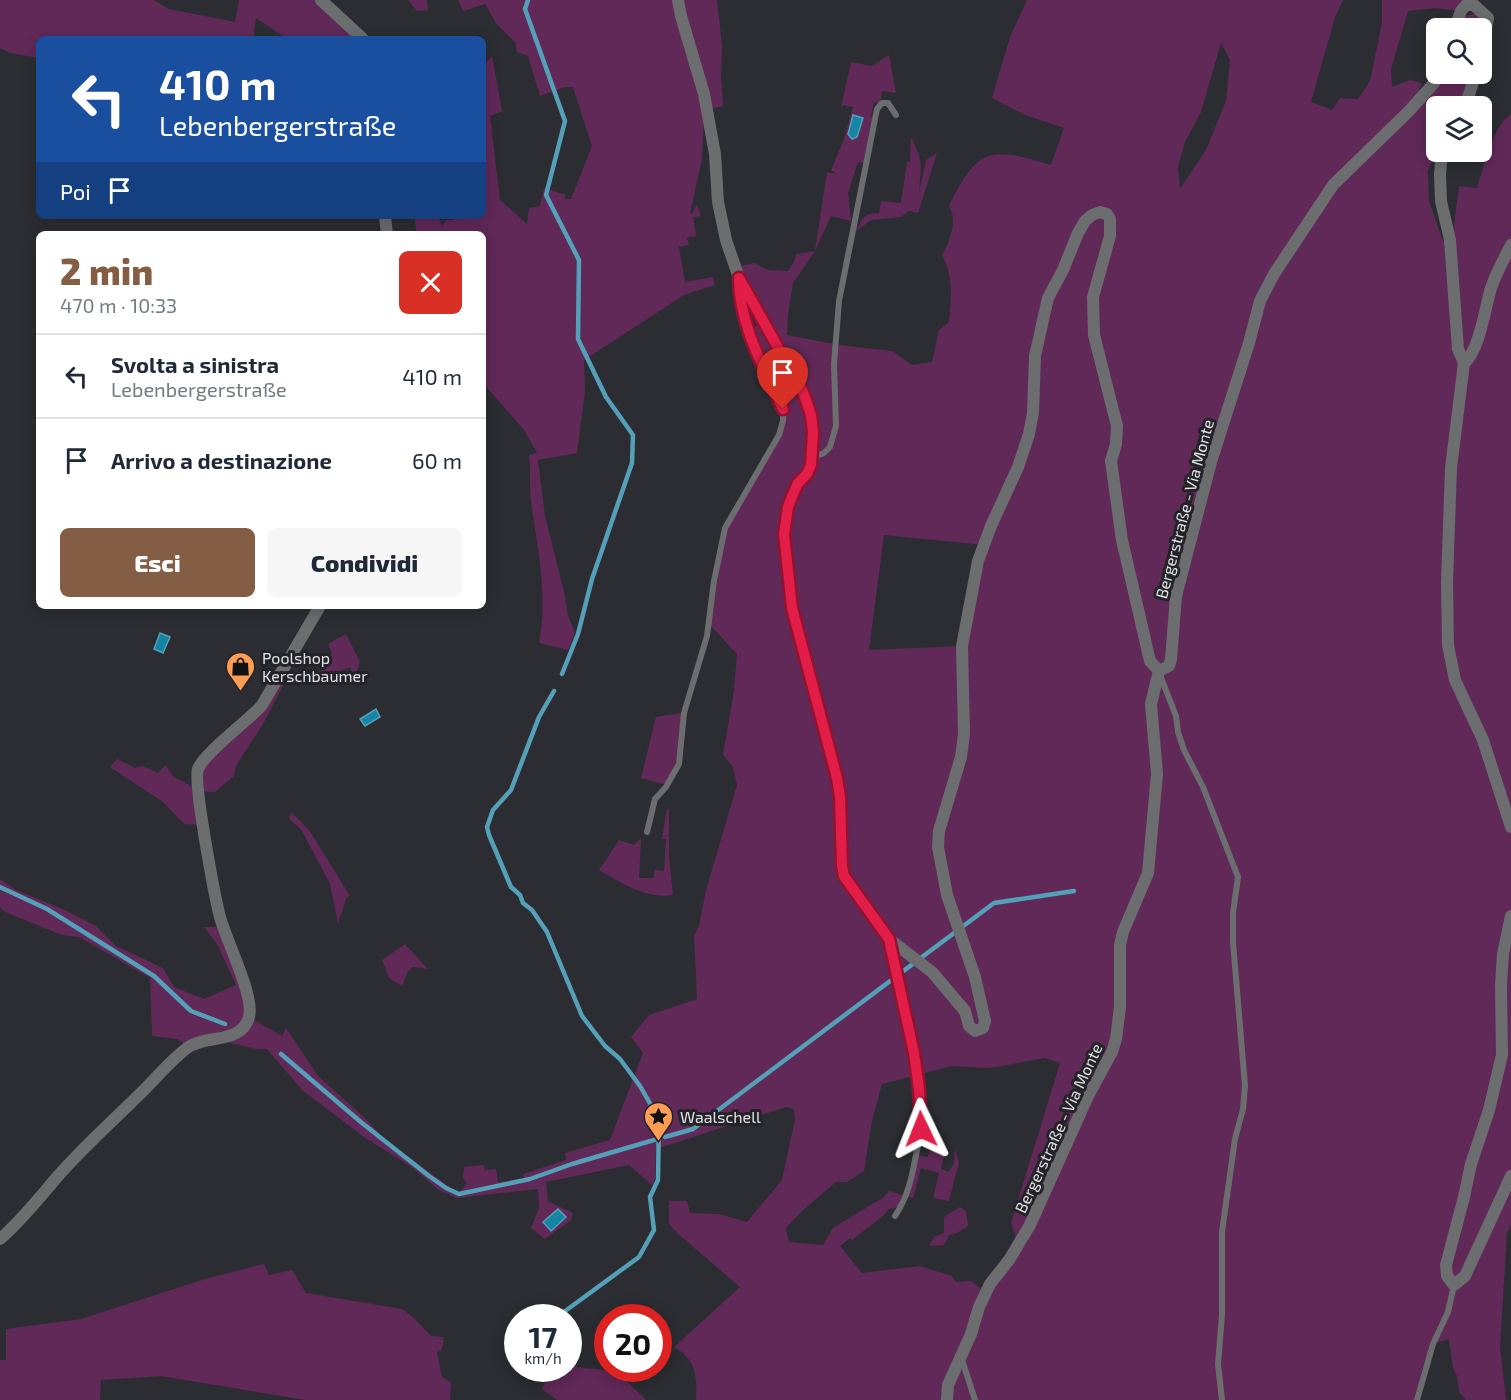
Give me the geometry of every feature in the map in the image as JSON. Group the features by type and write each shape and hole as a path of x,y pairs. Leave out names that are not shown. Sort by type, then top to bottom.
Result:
{"street":[{"path":"321,0 360,36"},
{"path":"678,0 704,94 715,154 721,221 739,278 803,392 811,415 813,432 811,465 807,474 798,483 788,507 784,534 792,608 837,778 844,876 889,939 932,972 965,1011 969,1026 975,1031 983,1028 985,1021 975,977 947,895 938,847 939,831 961,757 964,734 962,646 978,561 1018,467 1029,434 1033,413 1035,356 1048,298 1082,227 1092,215 1100,212 1107,214 1111,227 1093,297 1094,334 1117,426 1116,444 1111,461 1122,540 1150,661 1159,671"},
{"path":"1459,18 1466,5 1474,5 1488,18"},
{"name":"Bergerstraße - Via Monte","path":"947,1400 948,1385 990,1284 1009,1260 1030,1225 1088,1096 1112,1053 1116,1039 1120,1007 1120,945 1123,932 1148,873 1157,774 1151,704 1159,671 1169,666 1176,596 1211,462 1260,301 1274,274 1333,185 1409,111 1433,84"},
{"path":"1441,162 1442,201 1451,250 1458,350 1467,361"},
{"path":"1511,245 1492,285 1467,361 1451,468 1447,582 1448,645 1455,680 1483,740 1511,827"},
{"path":"0,1239 20,1222 59,1175 168,1064 189,1046 230,1036 246,1024 249,1017 249,999 220,917 196,780 198,769 207,756 262,705 319,609"},
{"path":"1511,916 1505,939 1501,985 1502,1054 1489,1110 1471,1164 1446,1265 1447,1276 1454,1285 1465,1276 1511,1176"}],"lane":[{"path":"810,458 824,453 830,447 836,426 834,364 839,301 877,109 882,103 888,103 897,115"},
{"path":"647,832 655,799 666,787 680,764 684,712 707,636 714,580 725,528 779,435 783,421 783,409 747,330 739,290 739,278"},
{"path":"1159,671 1176,716 1184,750 1203,787 1238,877 1233,913 1233,942 1245,1086 1222,1232 1222,1315 1218,1364 1222,1400"},
{"path":"889,939 914,1053 921,1129 910,1188 896,1216"},
{"path":"1417,1400 1433,1344 1448,1312 1454,1285"},
{"path":"961,1357 975,1400"}],"shaded area":[{"path":"0,0 154,0 169,9 235,22 239,0 321,0 360,36 283,36 256,18 253,36 36,36 36,57 10,53 0,48"},
{"path":"408,0 427,0 428,10 417,11"},
{"path":"458,0 717,0 722,45 723,106 704,111 702,159 690,213 692,214 697,204 701,216 693,217 696,236 687,238 689,245 679,247 685,282 713,277 715,285 684,295 584,360 585,392 577,453 538,460 545,516 568,616 575,633 568,650 539,643 543,608 539,555 530,496 529,455 537,453 524,430 486,386 486,231 416,231 415,219 439,219 442,226 446,220 486,219 486,63 492,56 502,111 490,116 500,200 527,224 529,208 540,206 544,188 566,195 565,199 571,199 592,146 573,87 565,87 540,96 528,56 517,52 515,42 496,23 485,4 463,11"},
{"path":"1027,0 1343,0 1335,17 1311,102 1332,110 1340,98 1358,99 1370,81 1382,23 1382,0 1476,0 1461,11 1435,8 1408,11 1391,69 1392,87 1410,80 1422,83 1411,108 1417,102 1426,100 1426,162 1432,162 1428,171 1429,201 1443,241 1452,242 1459,186 1477,188 1485,162 1492,162 1494,137 1511,114 1511,1225 1507,1233 1500,1346 1506,1400 1466,1400 1459,1392 1449,1339 1433,1344 1417,1400 696,1400 694,1370 682,1352 674,1347 740,1287 669,1224 669,1201 687,1201 690,1213 719,1214 747,1222 782,1180 795,1119 794,1109 786,1107 656,1149 655,1179 652,1185 629,1165 546,1182 548,1201 573,1213 571,1220 545,1239 531,1228 539,1208 538,1189 457,1198 439,1190 410,1166 364,1137 302,1090 267,1049 217,1040 189,1046 177,1039 152,1036 150,978 79,937 62,935 0,908 0,879 16,890 65,910 96,926 116,946 163,968 174,987 204,999 236,985 217,944 204,927 223,927 249,1017 282,1036 286,1028 318,1076 366,1119 384,1139 459,1194 467,1183 463,1178 464,1167 484,1165 485,1170 496,1169 498,1182 524,1179 523,1174 566,1160 565,1153 610,1140 643,1053 631,1037 649,1015 697,999 694,935 699,926 706,890 737,785 733,767 723,755 734,690 737,654 711,626 724,534 770,455 784,408 751,328 766,322 740,266 754,263 768,270 788,271 796,254 815,251 793,283 787,335 839,345 892,351 912,365 932,362 939,330 949,322 950,279 942,255 953,224 949,206 959,186 978,162 988,156 1014,155 1051,165 1064,128 1025,115 992,98 1010,37","holes":["1221,43 1230,60 1226,101 1206,150 1180,189 1178,167 1185,142 1201,112","884,535 984,545 962,646 869,650","1045,1058 1060,1063 1011,1223 1019,1246 985,1292 971,1281 956,1282 952,1276 920,1266 862,1273 840,1246 850,1238 852,1240 889,1209 903,1206 906,1196 889,1191 884,1197 833,1228 823,1245 789,1242 786,1228 803,1210 836,1182 847,1182 864,1171 872,1121 882,1084 952,1066 990,1068"]},
{"path":"1477,13 1481,18 1464,18"},
{"path":"889,55 896,93 882,91 880,103 874,102 871,116 875,117 866,163 858,162 848,193 851,221 831,216 815,251 827,172 837,174 831,170 844,139 853,107 844,105 841,108 851,62 872,66"},
{"path":"1435,84 1469,84 1464,96 1428,96"},
{"path":"911,137 921,165 919,193 926,160 937,153 918,213 909,211 901,217 871,220 852,234 853,228 859,226 864,217 879,213 881,201 901,203 907,162 910,162"},
{"path":"346,634 360,662 355,678 350,667 325,678 317,661 332,654 328,644"},
{"path":"279,678 285,682 264,722 236,766 234,776 215,792 198,791 204,825 184,824 163,802 110,767 117,759 135,768 143,766 158,773 166,765 173,776 198,790 198,769"},
{"path":"681,713 679,750 666,785 641,778 656,717"},
{"path":"667,808 669,810 669,857 673,895 653,895 643,892 599,870 619,840 634,845 641,838 639,878 654,878 654,870 664,871 666,839 662,839"},
{"path":"291,812 309,830 350,896 346,899 338,923 330,884 301,829 289,819"},
{"path":"405,944 428,969 413,967 408,971 402,986 389,978 382,960"},
{"path":"955,1149 959,1162 949,1201 933,1198 939,1173 921,1168 913,1198 906,1196 916,1155 928,1157 929,1151 936,1151 944,1155 941,1169 948,1172 954,1164"},
{"path":"960,1207 966,1211 968,1226 949,1235 944,1245 929,1246 934,1237 944,1233 944,1217"},
{"path":"264,1264 269,1275 292,1270 306,1293 402,1309 431,1336 444,1337 442,1349 437,1353 442,1377 451,1383 450,1400 305,1400 161,1376 101,1380 100,1400 0,1400 0,1360 6,1360 6,1329 81,1319 205,1279"},
{"path":"582,1367 594,1369 594,1382 627,1382 646,1400 557,1400 542,1389 546,1382 582,1382"}],"water":[{"path":"853,115 863,118 857,137 852,139 848,134"},
{"path":"160,633 170,637 163,653 154,649"},
{"path":"376,709 380,717 365,726 360,719"},
{"path":"558,1209 566,1217 551,1231 543,1222"}],"waterway":[{"path":"528,0 525,9 565,121 546,195 579,260 578,339 606,397 633,435 632,463 592,579 578,634 562,674"},
{"path":"554,691 539,717 511,790 493,810 487,827 511,887 520,895 523,903 532,910 547,932 582,1016 605,1046 620,1059 640,1086 659,1119 658,1180 650,1197 654,1230 639,1257 575,1304"},
{"path":"0,887 47,909 154,976 191,1011 225,1024"},
{"path":"665,1137 693,1129 994,903 1074,891"},
{"path":"281,1054 429,1176 459,1194 530,1179 654,1140"}],"place":[{"name":"Poolshop Kerschbaumer","path":"241,692"},
{"name":"Waalschell","path":"659,1142"}],"route":[{"path":"783,409 747,330 739,290 739,278 803,392 811,415 813,432 811,465 793,494 788,507 784,534 792,608 837,778 844,876 889,939 914,1053 921,1129"}]}
